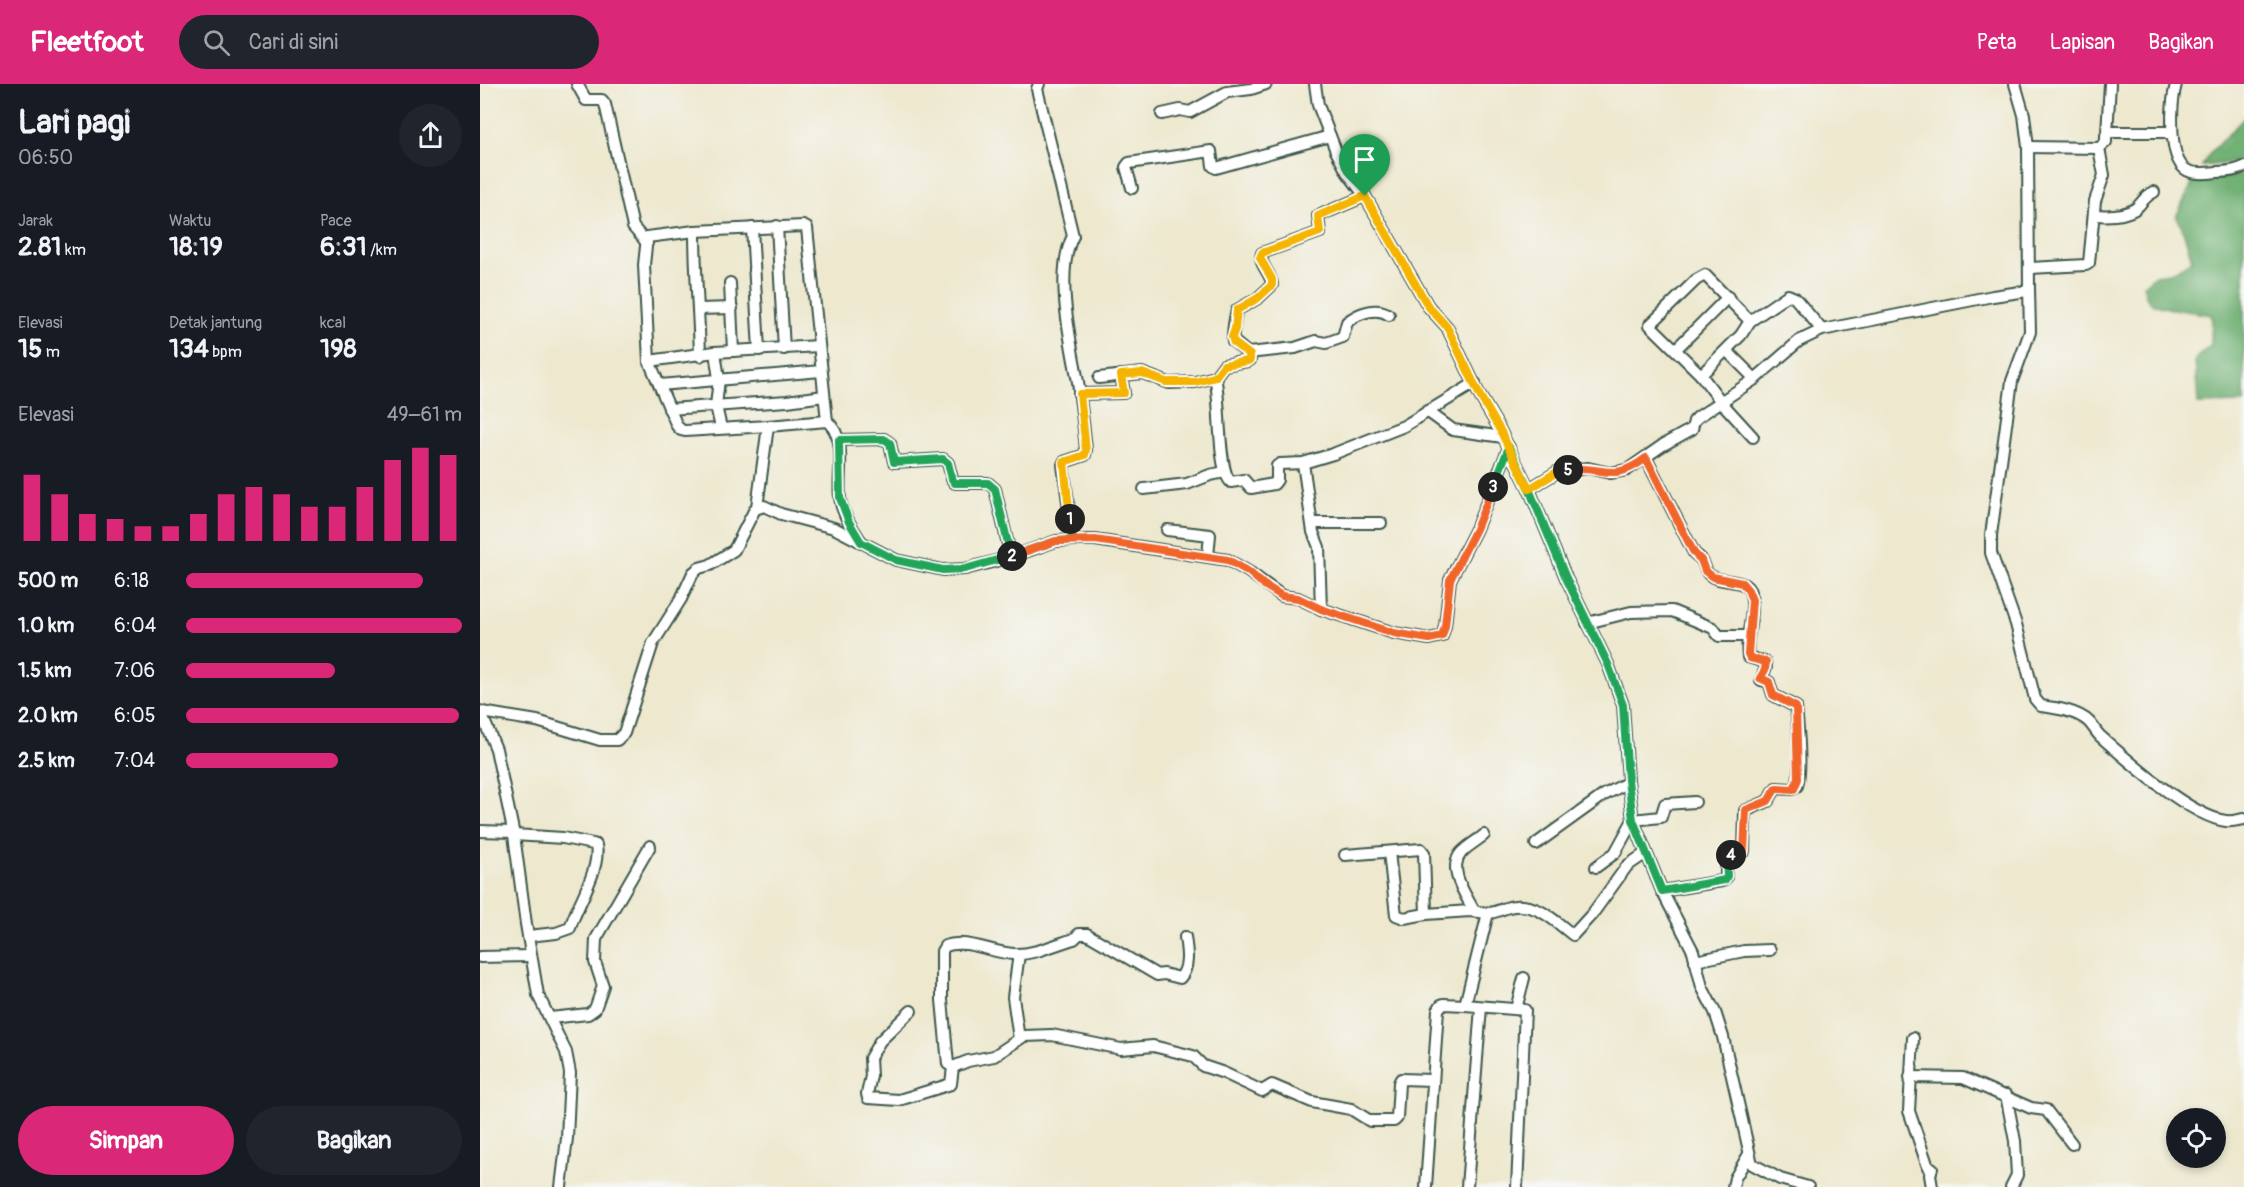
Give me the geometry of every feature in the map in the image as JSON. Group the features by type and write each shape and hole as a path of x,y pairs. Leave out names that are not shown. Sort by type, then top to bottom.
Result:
{"street":[{"path":"577,84 586,100 602,100 605,104 633,227 647,243"},
{"path":"1039,84 1037,89 1073,236 1066,255 1068,330 1080,394 1086,450 1085,455 1064,462 1063,465 1073,540"},
{"path":"1162,114 1180,110 1190,112 1227,92 1251,89 1266,84"},
{"path":"1315,84 1318,105 1347,172 1365,196 1428,306 1447,327 1480,396 1509,447 1566,578 1608,664 1623,705 1633,820 1662,891 1695,961 1702,987 1716,1012 1724,1037 1752,1164 1768,1174 1808,1187"},
{"path":"2015,84 2024,115 2028,147 2030,332 2012,381 1991,535 1991,553 2016,624 2036,699 2041,706 2058,708 2088,720 2098,734 2168,791 2196,809 2227,821 2244,819"},
{"path":"2028,147 2099,148 2106,142 2108,133 2110,84"},
{"path":"2176,84 2171,103 2172,136 2181,165 2188,170 2204,173 2244,168"},
{"path":"2108,133 2166,132 2172,136"},
{"path":"1132,188 1126,167 1129,163 1211,151 1213,166 1216,168 1330,136"},
{"path":"2030,267 2089,264 2095,201 2104,175 2099,148"},
{"path":"2095,215 2127,213 2135,208 2145,196 2154,192"},
{"path":"1099,378 1142,373 1166,382 1195,382 1215,377 1224,365 1250,360 1248,354 1233,341 1232,337 1237,310 1258,298 1272,285 1272,279 1260,258 1262,253 1320,232 1318,216 1365,196"},
{"path":"777,226 784,349"},
{"path":"827,421 701,431 681,430 669,409 649,362 644,265 647,237 695,231 777,226 803,226 809,232 827,421 833,426 839,440 840,498 846,517 861,542"},
{"path":"752,228 759,350"},
{"path":"695,231 700,356"},
{"path":"1750,321 1708,276 1702,276 1650,325 1701,375 1722,403 1754,436"},
{"path":"730,283 733,351"},
{"path":"1529,489 1557,472 1588,468 1605,473 1628,470 1663,445 1692,429 1694,421 1755,379 1799,341 1822,330 2021,292 2029,288"},
{"path":"1701,375 1727,351 1750,321 1788,295 1795,298 1822,330"},
{"path":"1676,349 1728,297"},
{"path":"699,309 732,308"},
{"path":"1248,354 1295,348 1316,341 1329,343 1343,337 1347,322 1360,314 1378,310 1389,315"},
{"path":"649,362 715,352 819,346"},
{"path":"1727,351 1755,379"},
{"path":"715,352 719,379 716,406 721,428"},
{"path":"660,385 821,371"},
{"path":"1080,394 1124,393 1121,375"},
{"path":"1215,377 1225,472 1229,481 1244,480 1249,488 1274,484 1278,465 1303,463 1339,453 1404,426 1474,383"},
{"path":"669,409 824,396"},
{"path":"1427,411 1453,430 1503,437"},
{"path":"481,712 537,721 600,740 617,740 624,733 653,643 681,599 693,573 734,550 757,507 768,426"},
{"path":"839,440 884,439 890,443 894,462 943,459 948,463 955,483 988,483 995,489 1011,556"},
{"path":"757,507 764,506 781,514 825,524 896,560 943,570 965,569 1056,541 1073,540 1095,540 1179,554 1208,556 1228,560 1282,596 1298,598 1321,609 1394,633 1429,639 1442,636 1450,580 1476,529 1509,447"},
{"path":"1646,458 1694,553 1702,561 1705,571 1715,578 1742,583 1748,590 1752,600 1748,657 1766,663 1761,680 1769,682 1773,695 1796,707 1797,786 1792,789 1776,788 1768,801 1745,811 1744,851 1726,858 1726,879 1662,891"},
{"path":"1303,463 1313,532 1319,547 1321,609"},
{"path":"1144,489 1190,484 1210,475 1225,472"},
{"path":"1312,523 1381,523"},
{"path":"1167,530 1210,536 1208,556"},
{"path":"1587,623 1625,613 1672,610 1713,628 1719,636 1748,636"},
{"path":"481,712 496,749 514,833 538,995 566,1053 570,1073 569,1118 561,1187"},
{"path":"1536,844 1604,795 1627,783 1628,780"},
{"path":"1633,820 1661,817 1665,804 1695,802"},
{"path":"1596,867 1615,853 1633,820"},
{"path":"480,831 563,838 597,845 592,874 570,928 556,933 528,936"},
{"path":"1474,911 1457,878 1456,871 1460,855 1484,835"},
{"path":"550,1018 588,1014 595,1009 603,986 595,962 596,939 650,846"},
{"path":"1345,855 1419,848 1423,851 1426,914"},
{"path":"1389,852 1396,915 1404,918 1474,911 1488,913 1514,906 1529,906 1540,910 1573,935 1593,913 1627,866 1646,854"},
{"path":"1466,1005 1488,913"},
{"path":"911,1011 880,1041 870,1058 871,1076 867,1096 870,1099 899,1100 949,1086 952,1082 952,1067 948,1064 943,1003 943,947 961,943 1005,954 1019,954 1074,939 1079,934 1086,934 1157,975 1164,974 1180,978 1188,957 1185,937"},
{"path":"1695,961 1744,951 1770,950"},
{"path":"1019,954 1013,997 1019,1039"},
{"path":"480,957 531,956"},
{"path":"1516,1009 1524,978"},
{"path":"1426,1187 1439,1007 1466,1005 1525,1010 1517,1187"},
{"path":"1467,1187 1481,1006"},
{"path":"952,1067 966,1061 994,1056 1027,1035 1052,1035 1121,1049 1153,1046 1193,1056 1203,1066 1262,1091 1272,1085 1311,1102 1353,1110 1370,1121 1393,1121 1398,1114 1400,1081 1404,1079 1432,1080"},
{"path":"1913,1038 1910,1111 1929,1167 1932,1168 1930,1175 1932,1187"},
{"path":"1910,1077 1959,1077 2031,1107 2048,1111 2072,1144"},
{"path":"2006,1095 2015,1141 2017,1175 2011,1187"},
{"path":"1733,1187 1735,1178 1749,1154"}],"green space":[{"path":"2244,118 2244,161 2202,166 2210,153"},
{"path":"2244,175 2244,403 2198,404 2195,359 2211,345 2212,315 2159,306 2148,300 2143,286 2155,275 2171,273 2192,260 2181,224 2176,217 2193,182"}],"route":[{"path":"1365,196 1318,216 1320,232 1264,251 1260,255 1272,279 1272,285 1258,298 1237,310 1232,337 1234,343 1250,355 1250,360 1224,365 1215,377 1195,382 1166,382 1142,373 1121,375 1124,393 1080,394 1085,455 1064,462 1063,465 1073,540 1056,541 1011,556 965,569 943,570 914,566 896,560 861,542 849,522 840,498 839,440 884,439 890,443 894,462 943,459 948,463 955,483 988,483 995,489 1011,556 1056,541 1073,540 1095,540 1179,554 1208,556 1228,560 1282,596 1298,598 1321,609 1394,633 1429,639 1442,636 1450,580 1476,529 1509,447 1566,578 1608,664 1623,705 1630,807 1636,831 1662,891 1725,880 1727,857 1744,851 1745,811 1770,800 1776,788 1794,789 1798,779 1796,707 1773,695 1769,682 1761,680 1766,662 1748,657 1752,600 1748,590 1742,583 1715,578 1705,571 1702,561 1694,553 1646,458 1628,470 1617,473 1605,473 1588,468 1557,472 1529,489 1509,447 1480,396 1447,327 1428,306 1365,196"}]}
